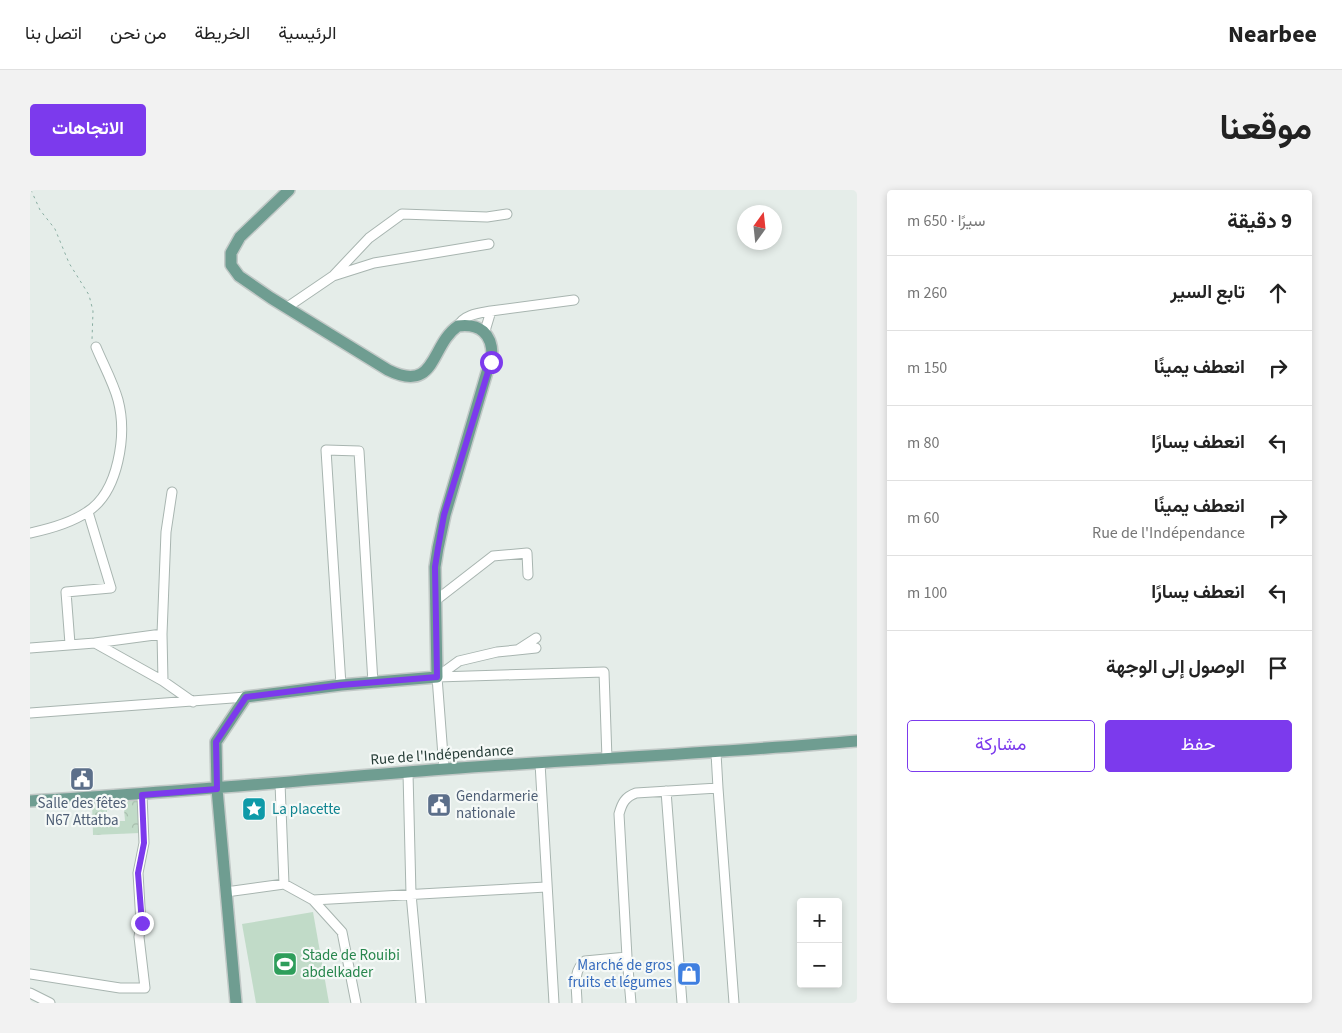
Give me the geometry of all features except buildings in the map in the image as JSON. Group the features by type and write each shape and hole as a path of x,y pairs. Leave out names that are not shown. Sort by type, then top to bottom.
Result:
{"main road":[{"path":"236,1003 217,789 216,742 246,697 341,685 437,677 435,567 444,515 491,362 492,343 485,331 472,326 458,326 444,339 430,367 420,374 406,376 388,370 286,308 239,276 231,265 231,253 240,238 289,190"},
{"name":"Rue de l'Indépendance","path":"30,801 142,795 444,769 716,753 857,742"}],"street":[{"path":"286,308 333,276 369,238 402,214 408,212 487,218 507,214"},
{"path":"333,276 374,263 490,244"},
{"path":"458,326 460,321 470,316 491,311 574,300"},
{"path":"485,331 491,311"},
{"path":"30,533 70,521 88,512 106,492 117,458 120,436 118,400 96,347"},
{"path":"341,685 326,450 359,451 372,683"},
{"path":"163,682 162,634 166,532 172,492"},
{"path":"70,644 66,592 111,588 88,512"},
{"path":"435,601 493,556 527,553 528,575"},
{"path":"30,648 94,643 162,634"},
{"path":"518,650 536,638"},
{"path":"94,643 163,682 193,702"},
{"path":"437,677 458,661 484,654 536,648"},
{"path":"437,677 604,672 607,759"},
{"path":"437,677 444,769"},
{"path":"30,713 246,697"},
{"path":"716,753 734,1003"},
{"path":"540,763 554,1003"},
{"path":"408,773 411,894 421,1003"},
{"path":"280,783 284,884"},
{"path":"631,1003 619,814 622,802 628,796 636,793 718,788"},
{"path":"666,791 682,1003"},
{"path":"30,974 120,988 145,988 139,937 142,923 138,873 144,843 142,795"},
{"path":"226,892 284,884 313,900 342,932 356,1003"},
{"path":"313,900 546,887"},
{"path":"577,1003 576,972 580,965 585,961 627,957"},
{"path":"30,994 50,1003"}],"path":[{"path":"31,190 40,210 55,228 66,258 89,295 92,311 91,337 96,347"}],"green space":[{"path":"138,799 140,833 93,835 92,801","holes":["124,809 125,821 107,821 107,810"]},
{"name":"Stade de Rouibi abdelkader","path":"313,912 329,1003 256,1003 242,924"}],"place":[{"name":"Salle des fêtes N67 Attatba","path":"82,779"},
{"name":"Gendarmerie nationale","path":"439,805"},
{"name":"La placette","path":"254,809"},
{"name":"Stade de Rouibi abdelkader","path":"285,964"},
{"name":"Marché de gros fruits et légumes","path":"689,974"}],"route":[{"path":"142,923 138,873 144,843 142,795 217,789 216,742 246,697 341,685 437,677 435,567 438,548 444,515 491,362"}]}
